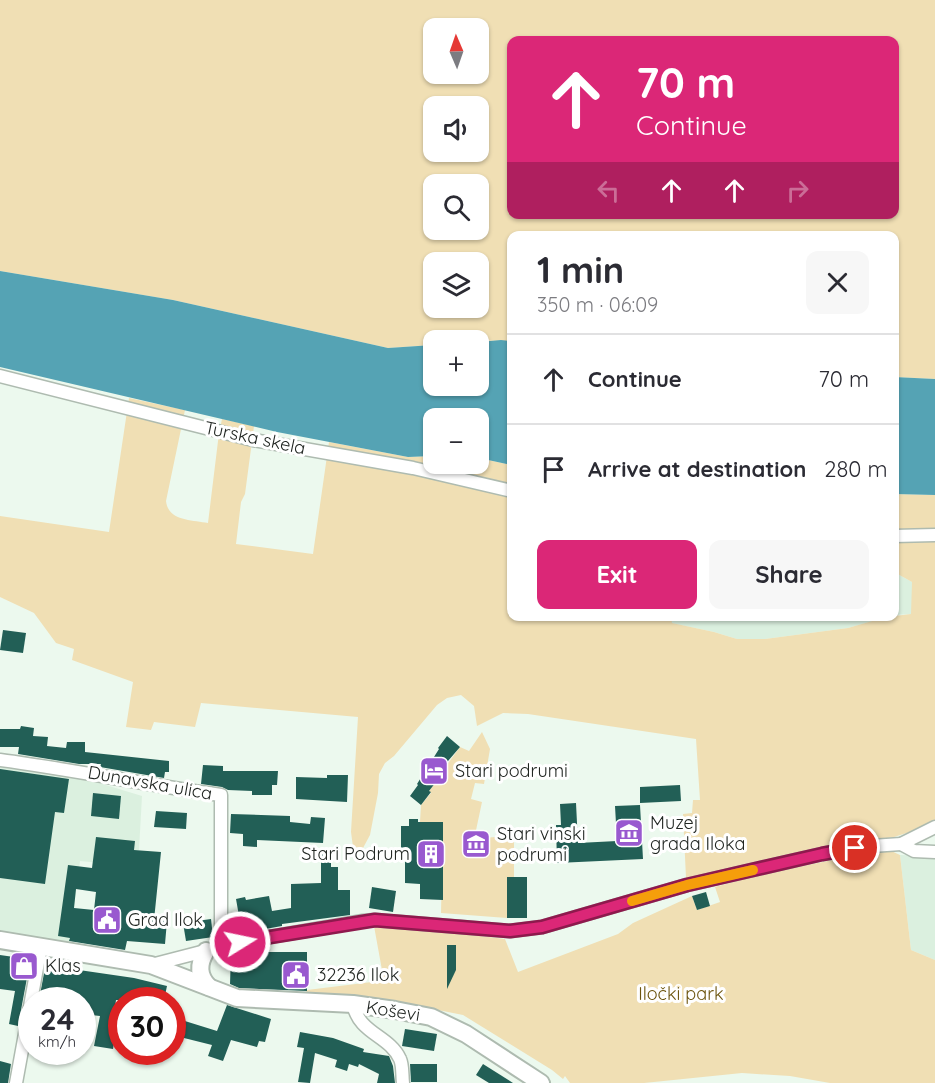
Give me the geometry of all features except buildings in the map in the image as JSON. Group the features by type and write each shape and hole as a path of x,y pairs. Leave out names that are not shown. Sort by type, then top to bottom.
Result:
{"main road":[{"name":"Koševi","path":"0,940 151,965 226,994 249,999 353,1005 431,1017 466,1034 541,1083"},
{"path":"209,987 202,978 200,970 202,957 213,949"}],"street":[{"name":"Turska skela","path":"0,376 253,440 413,468 507,490"},
{"path":"899,536 935,535"},
{"name":"Dunavska ulica","path":"0,760 69,769 144,784 221,795 213,949"},
{"path":"151,965 213,949 363,921 375,920 510,931 542,927 687,885 822,854 901,844 935,828"},
{"path":"901,844 914,851 935,852"},
{"path":"16,1083 41,946"},
{"path":"353,1005 359,1021 394,1050 400,1060 403,1083"}],"shaded area":[{"path":"899,575 912,582 912,614 899,615"},
{"path":"671,621 873,621 848,628 765,639 737,639 671,623"},
{"path":"0,765 76,776 142,796 139,850 134,850 132,866 80,861 69,945 0,934"},
{"path":"900,855 935,856 935,960 911,950"}],"green space":[{"path":"0,0 935,0 935,379 899,377 899,231 507,231 507,341 489,341 489,330 423,330 423,346 388,348 173,300 0,271"},
{"path":"129,398 185,410 166,501 171,512 188,520 208,523 222,419 254,426 236,544 313,554 329,442 408,457 423,456 423,474 489,474 489,460 507,464 507,621 672,621 672,623 737,639 765,639 848,628 872,621 899,621 899,615 911,614 912,582 899,575 899,494 935,495 935,824 894,837 802,853 686,878 683,814 692,813 693,800 700,800 696,739 528,714 503,713 477,726 474,706 461,695 447,698 437,705 394,756 385,763 379,774 370,835 363,848 353,847 351,832 358,717 201,703 195,727 154,722 151,730 126,727 133,682 72,660 74,649 56,643 34,613 0,597 0,516 109,532"},
{"path":"482,732 490,749 484,784 475,783 471,799 482,802 475,835 483,835 484,838 507,836 508,831 514,830 514,877 507,878 507,918 441,913 443,822 420,822 421,805 431,793 429,791 435,781 460,747 469,751"},
{"name":"Iločki park","path":"887,849 900,855 911,950 935,960 935,1083 830,1083 790,1076 742,1073 644,1083 570,1083 565,1076 563,1079 463,1015 388,1000 328,999 269,992 306,992 307,990 380,981 382,970 374,926 384,924 505,939 518,972 618,934 633,923 692,896 697,910 720,902 715,887 763,874"}],"water":[{"path":"0,271 173,300 388,348 423,346 423,396 489,396 489,341 507,341 507,464 489,460 489,408 423,408 423,456 408,457 277,432 0,367"},
{"path":"899,377 935,379 935,495 899,494"}],"slow traffic":[{"path":"632,901 687,885 753,870"}],"place":[{"name":"Stari podrumi","path":"434,771"},
{"name":"Muzej grada Iloka","path":"629,833"},
{"name":"Stari vinski podrumi","path":"476,844"},
{"name":"Stari Podrum","path":"431,854"},
{"name":"Grad Ilok","path":"107,920"},
{"name":"Klas","path":"24,966"},
{"name":"32236 Ilok","path":"296,975"}],"route":[{"path":"240,942 375,920 510,931 542,927 687,885 855,848"}]}
